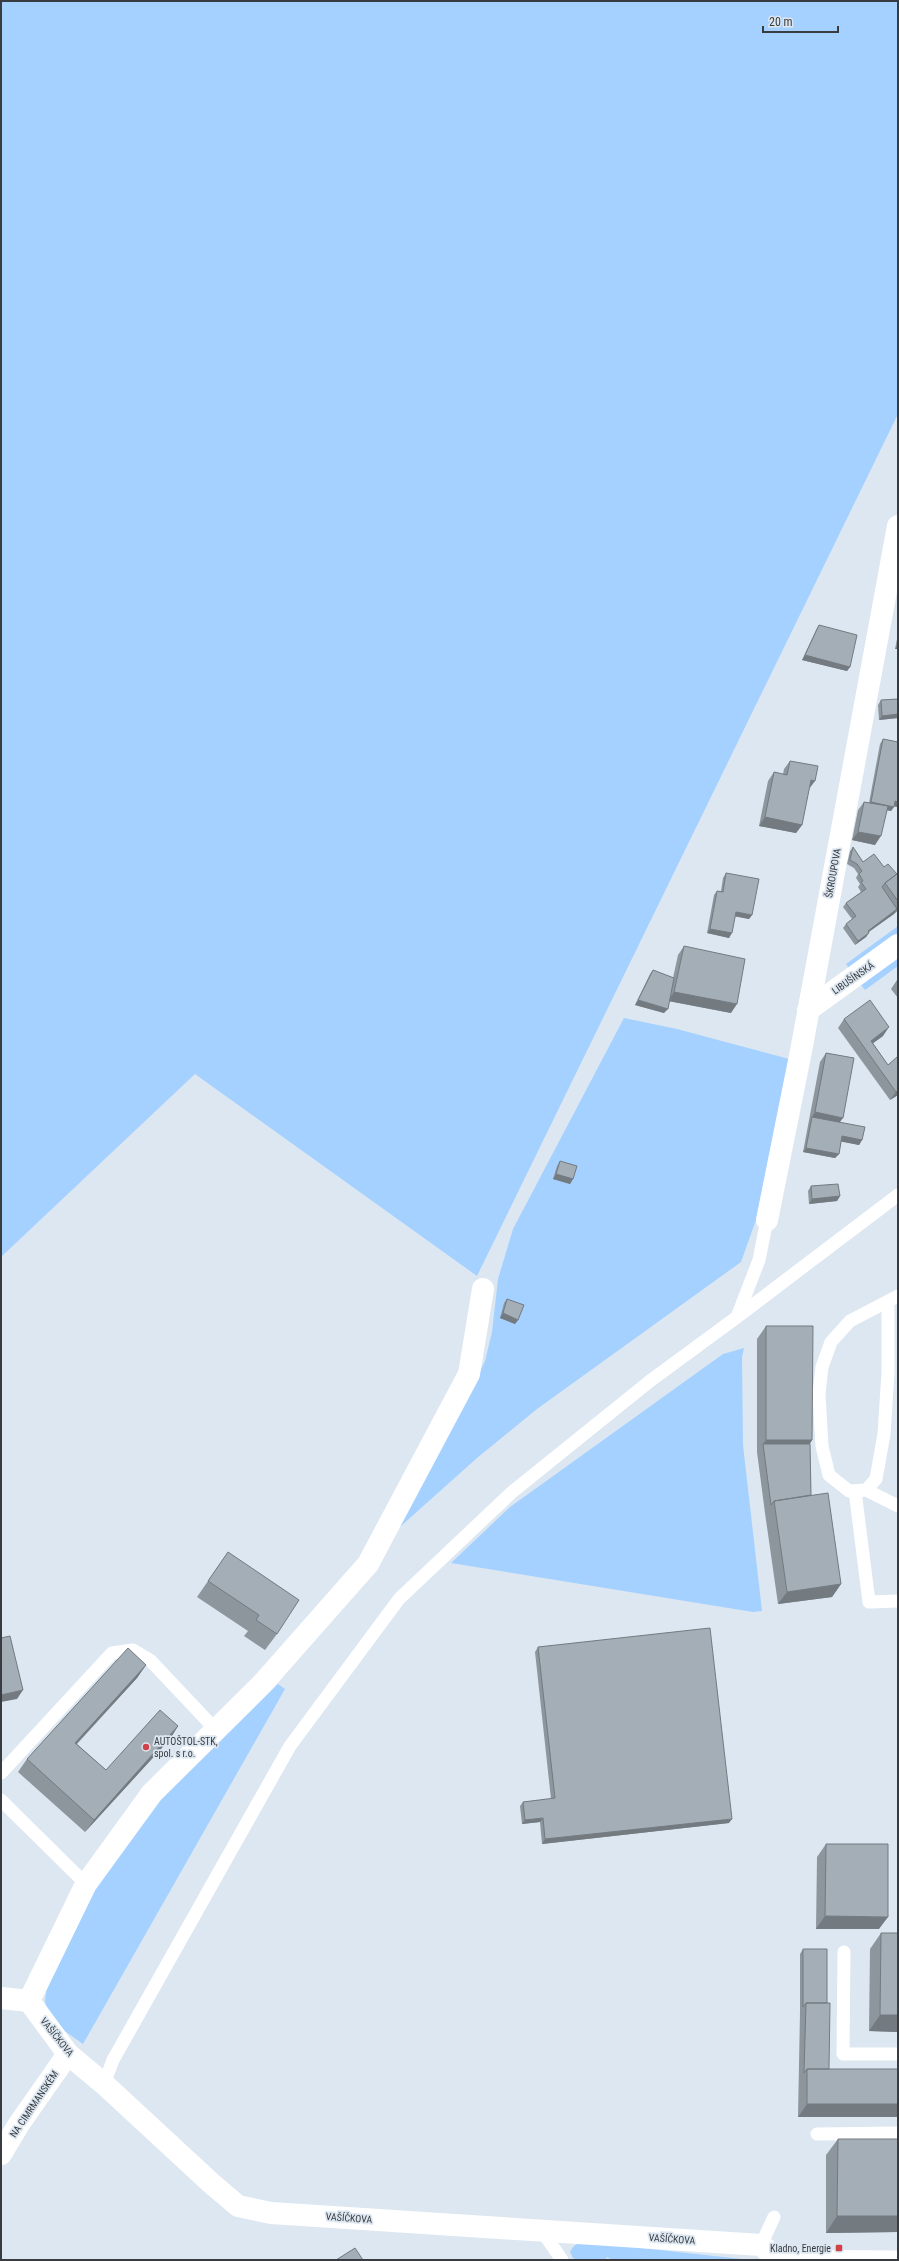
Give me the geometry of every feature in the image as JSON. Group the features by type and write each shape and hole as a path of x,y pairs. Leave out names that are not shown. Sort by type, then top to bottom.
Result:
{"street":[{"name":"ŠKROUPOVA","path":"767,1220 808,1010 898,526"},
{"name":"LIBUŠÍNSKÁ","path":"808,1010 898,945"},
{"path":"1,1998 28,2001 86,1884 152,1793 263,1683 368,1564 468,1374 483,1289"},
{"name":"VAŠÍČKOVA","path":"28,2001 68,2054 104,2084 238,2206 271,2213 542,2231 770,2254"},
{"name":"NA CIMRMANSKÉM","path":"1,2154 19,2124 68,2054"}],"lane":[{"path":"104,2084 113,2060 290,1746 399,1599 511,1493 650,1380 737,1317 898,1195"},
{"path":"737,1317 759,1260 767,1220"},
{"path":"893,1298 850,1321 831,1342 822,1367 819,1394 822,1446 829,1475 849,1491 860,1490 898,1506"},
{"path":"860,1490 876,1479 884,1434 893,1298"},
{"path":"860,1490 869,1602 898,1601"},
{"path":"1,1773 112,1653 133,1650 150,1660 216,1730"},
{"path":"1,1800 86,1884"},
{"path":"844,1952 843,2054 898,2054"},
{"path":"817,2134 898,2133"},
{"path":"774,2217 770,2254 898,2257"},
{"path":"542,2231 562,2260"}],"shaded area":[{"path":"1,1 898,1 898,414 477,1276 195,1074 1,1257"},
{"path":"898,926 898,933 849,968 846,964"},
{"path":"898,958 898,966 865,990 861,985"},
{"path":"624,1018 677,1029 793,1060 761,1206 741,1262 537,1409 477,1458 392,1534 465,1404 485,1361 492,1332 498,1279 513,1229"},
{"path":"744,1348 742,1357 743,1445 762,1611 753,1612 451,1563 510,1507 723,1354"},
{"path":"278,1684 285,1689 83,2044 59,2027 48,2016 45,2001 47,1986 85,1903 161,1800"},
{"path":"586,2242 743,2260 612,2260 607,2257 605,2260 577,2260 573,2258 570,2252 573,2247 578,2243"}],"building":[{"path":"819,625 857,635 850,667 805,655"},
{"path":"898,699 898,714 882,716 881,700"},
{"path":"883,739 898,742 898,802 895,801 894,807 871,802"},
{"path":"790,761 818,766 815,781 811,780 802,825 765,817 774,772 787,775"},
{"path":"864,802 888,806 881,836 858,832"},
{"path":"853,847 863,862 874,854 884,867 888,864 897,874 882,887 897,909 868,931 869,933 858,941 846,924 856,916 846,903 866,889 861,882 863,881 859,874 862,871 857,864 850,860"},
{"path":"726,873 759,879 752,915 736,912 732,933 710,929 717,891 723,892"},
{"path":"898,873 898,901 885,883"},
{"path":"684,946 745,959 737,1004 674,992"},
{"path":"653,970 674,978 668,1009 638,1000"},
{"path":"870,1000 889,1027 871,1041 888,1065 897,1057 898,1058 898,1090 896,1092 844,1019"},
{"path":"826,1053 854,1058 843,1118 815,1112"},
{"path":"812,1117 865,1127 862,1140 842,1136 839,1154 806,1148"},
{"path":"560,1161 577,1166 573,1179 556,1174"},
{"path":"838,1184 840,1196 812,1199 811,1186"},
{"path":"507,1299 524,1305 518,1320 503,1313"},
{"path":"766,1326 813,1326 812,1440 766,1440"},
{"path":"763,1444 810,1444 811,1495 774,1501 771,1505"},
{"path":"828,1493 841,1584 787,1592 774,1501"},
{"path":"228,1552 299,1600 277,1634 256,1620 259,1615 208,1581"},
{"path":"710,1628 732,1819 545,1839 543,1818 525,1820 523,1802 555,1798 538,1647"},
{"path":"10,1636 23,1690 1,1695 1,1638"},
{"name":"AUTOŠTOL-STK, spol. s r.o.","path":"128,1648 146,1665 75,1743 106,1770 160,1710 178,1726 94,1820 27,1759"},
{"path":"826,1844 888,1844 888,1917 825,1916"},
{"path":"881,1933 898,1933 898,2015 880,2015"},
{"path":"803,1949 827,1949 827,2003 806,2003 803,2007"},
{"path":"806,2003 830,2003 829,2069 807,2069 804,2073"},
{"path":"807,2069 898,2069 898,2104 807,2104"},
{"path":"838,2139 898,2139 898,2216 837,2216"},
{"path":"355,2248 363,2260 336,2260"}],"place":[{"name":"AUTOŠTOL-STK, spol. s r.o.","path":"146,1747"},
{"name":"Kladno, Energie","path":"839,2248"}]}
